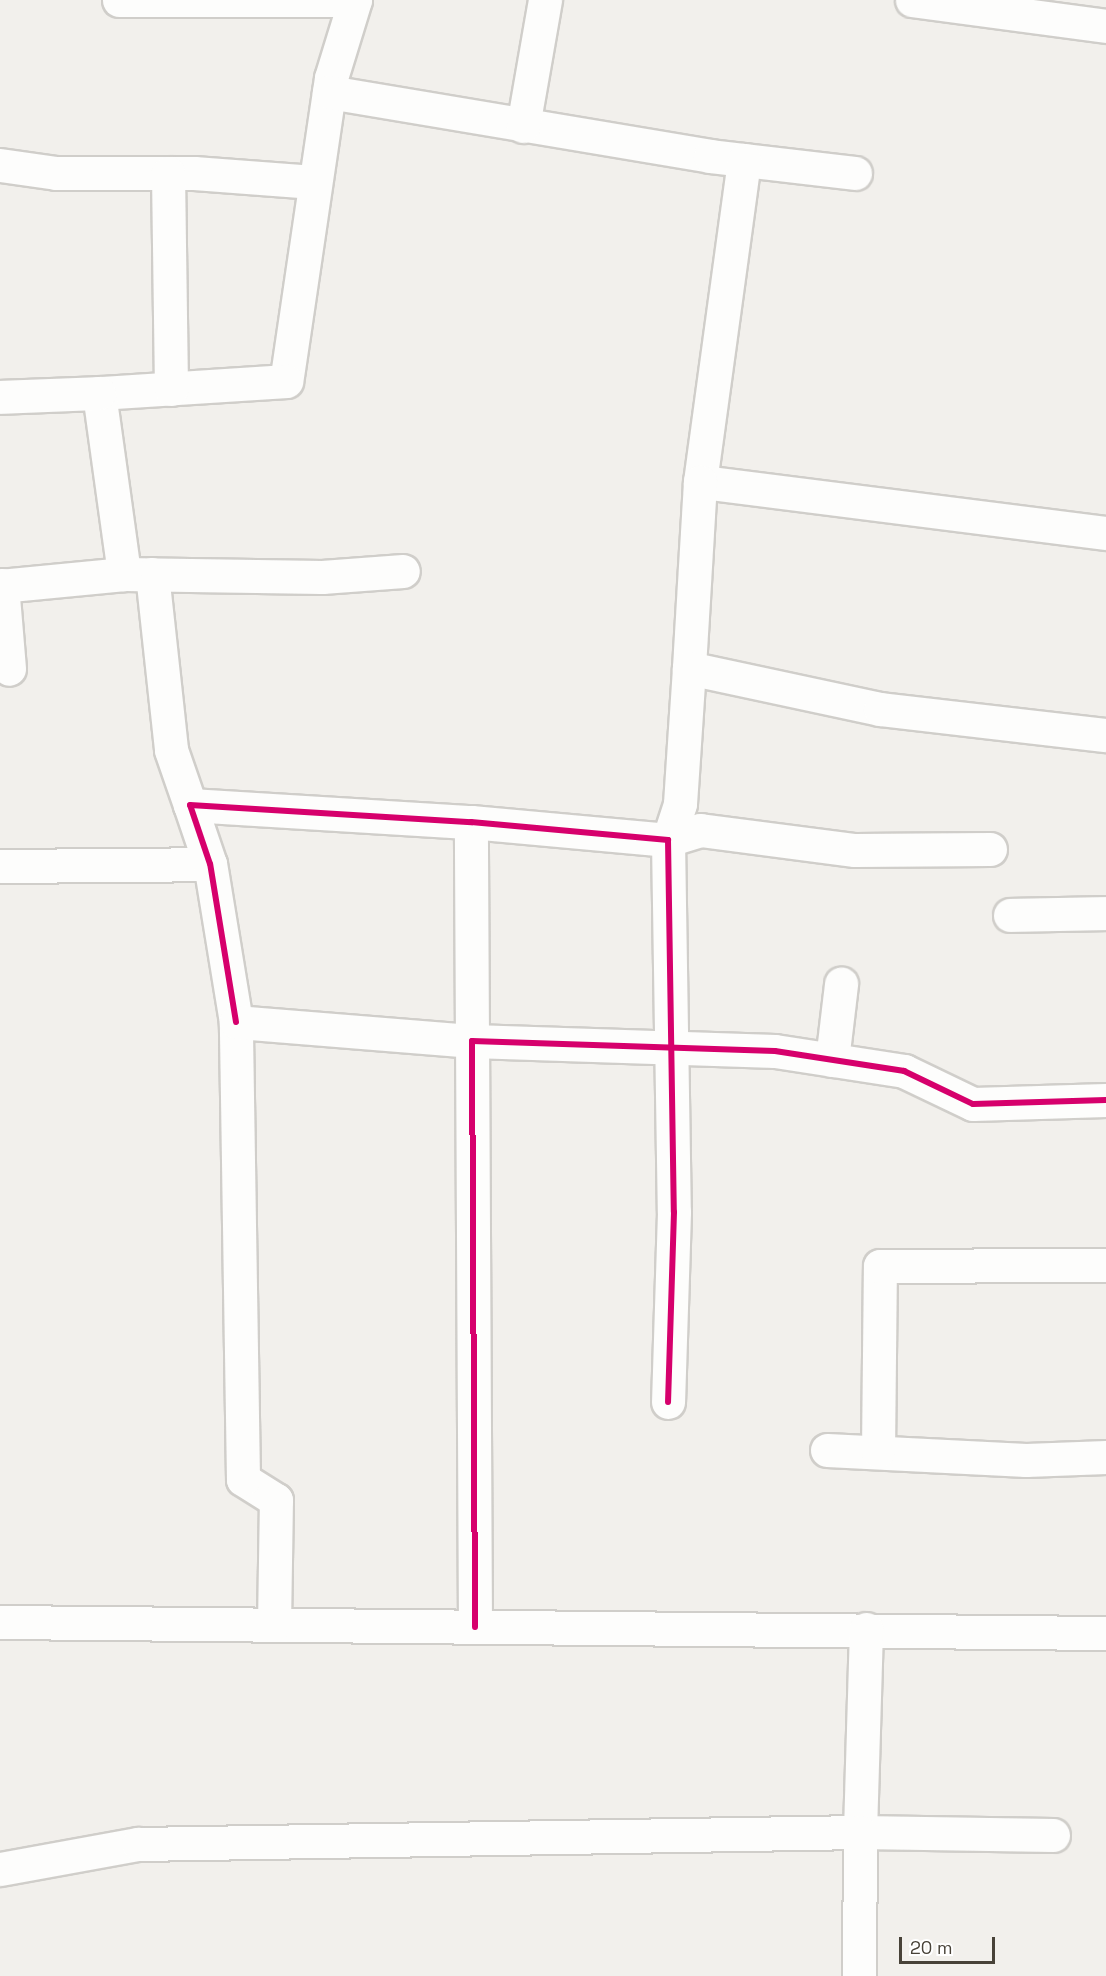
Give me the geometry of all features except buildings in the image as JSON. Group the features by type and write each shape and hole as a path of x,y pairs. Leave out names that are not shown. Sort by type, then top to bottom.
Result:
{"street":[{"path":"0,397 286,381 329,92 355,0 197,3 119,0"},
{"path":"523,126 545,0"},
{"path":"912,0 1106,26"},
{"path":"329,92 523,126 744,160 855,173"},
{"path":"668,1402 674,1212 668,840 680,804 700,482 744,160"},
{"path":"0,165 56,173 168,173 314,182"},
{"path":"168,173 171,389"},
{"path":"99,393 138,574 171,750 210,864 236,1022 243,1479 276,1500 274,1625"},
{"path":"700,482 1106,533"},
{"path":"9,669 1,586 138,574 322,577 403,571"},
{"path":"689,668 880,709 1106,735"},
{"path":"190,805 471,822 668,840 700,830 855,850 990,849"},
{"path":"471,822 475,1627"},
{"path":"0,866 210,864"},
{"path":"1010,915 1106,913"},
{"path":"832,1060 841,984"},
{"path":"236,1022 472,1041 775,1051 904,1071 973,1104 1106,1100"},
{"path":"878,1451 880,1266 1106,1265"},
{"path":"827,1450 1026,1460 1106,1457"},
{"path":"0,1622 866,1629 1106,1634"},
{"path":"859,1976 860,1832 866,1629"},
{"path":"0,1869 138,1844 860,1832 1053,1835"}],"cycle path":[{"path":"236,1022 210,864 190,805 471,822 668,840 674,1212 668,1402"},
{"path":"475,1627 472,1041 775,1051 904,1071 973,1104 1106,1100"}]}
